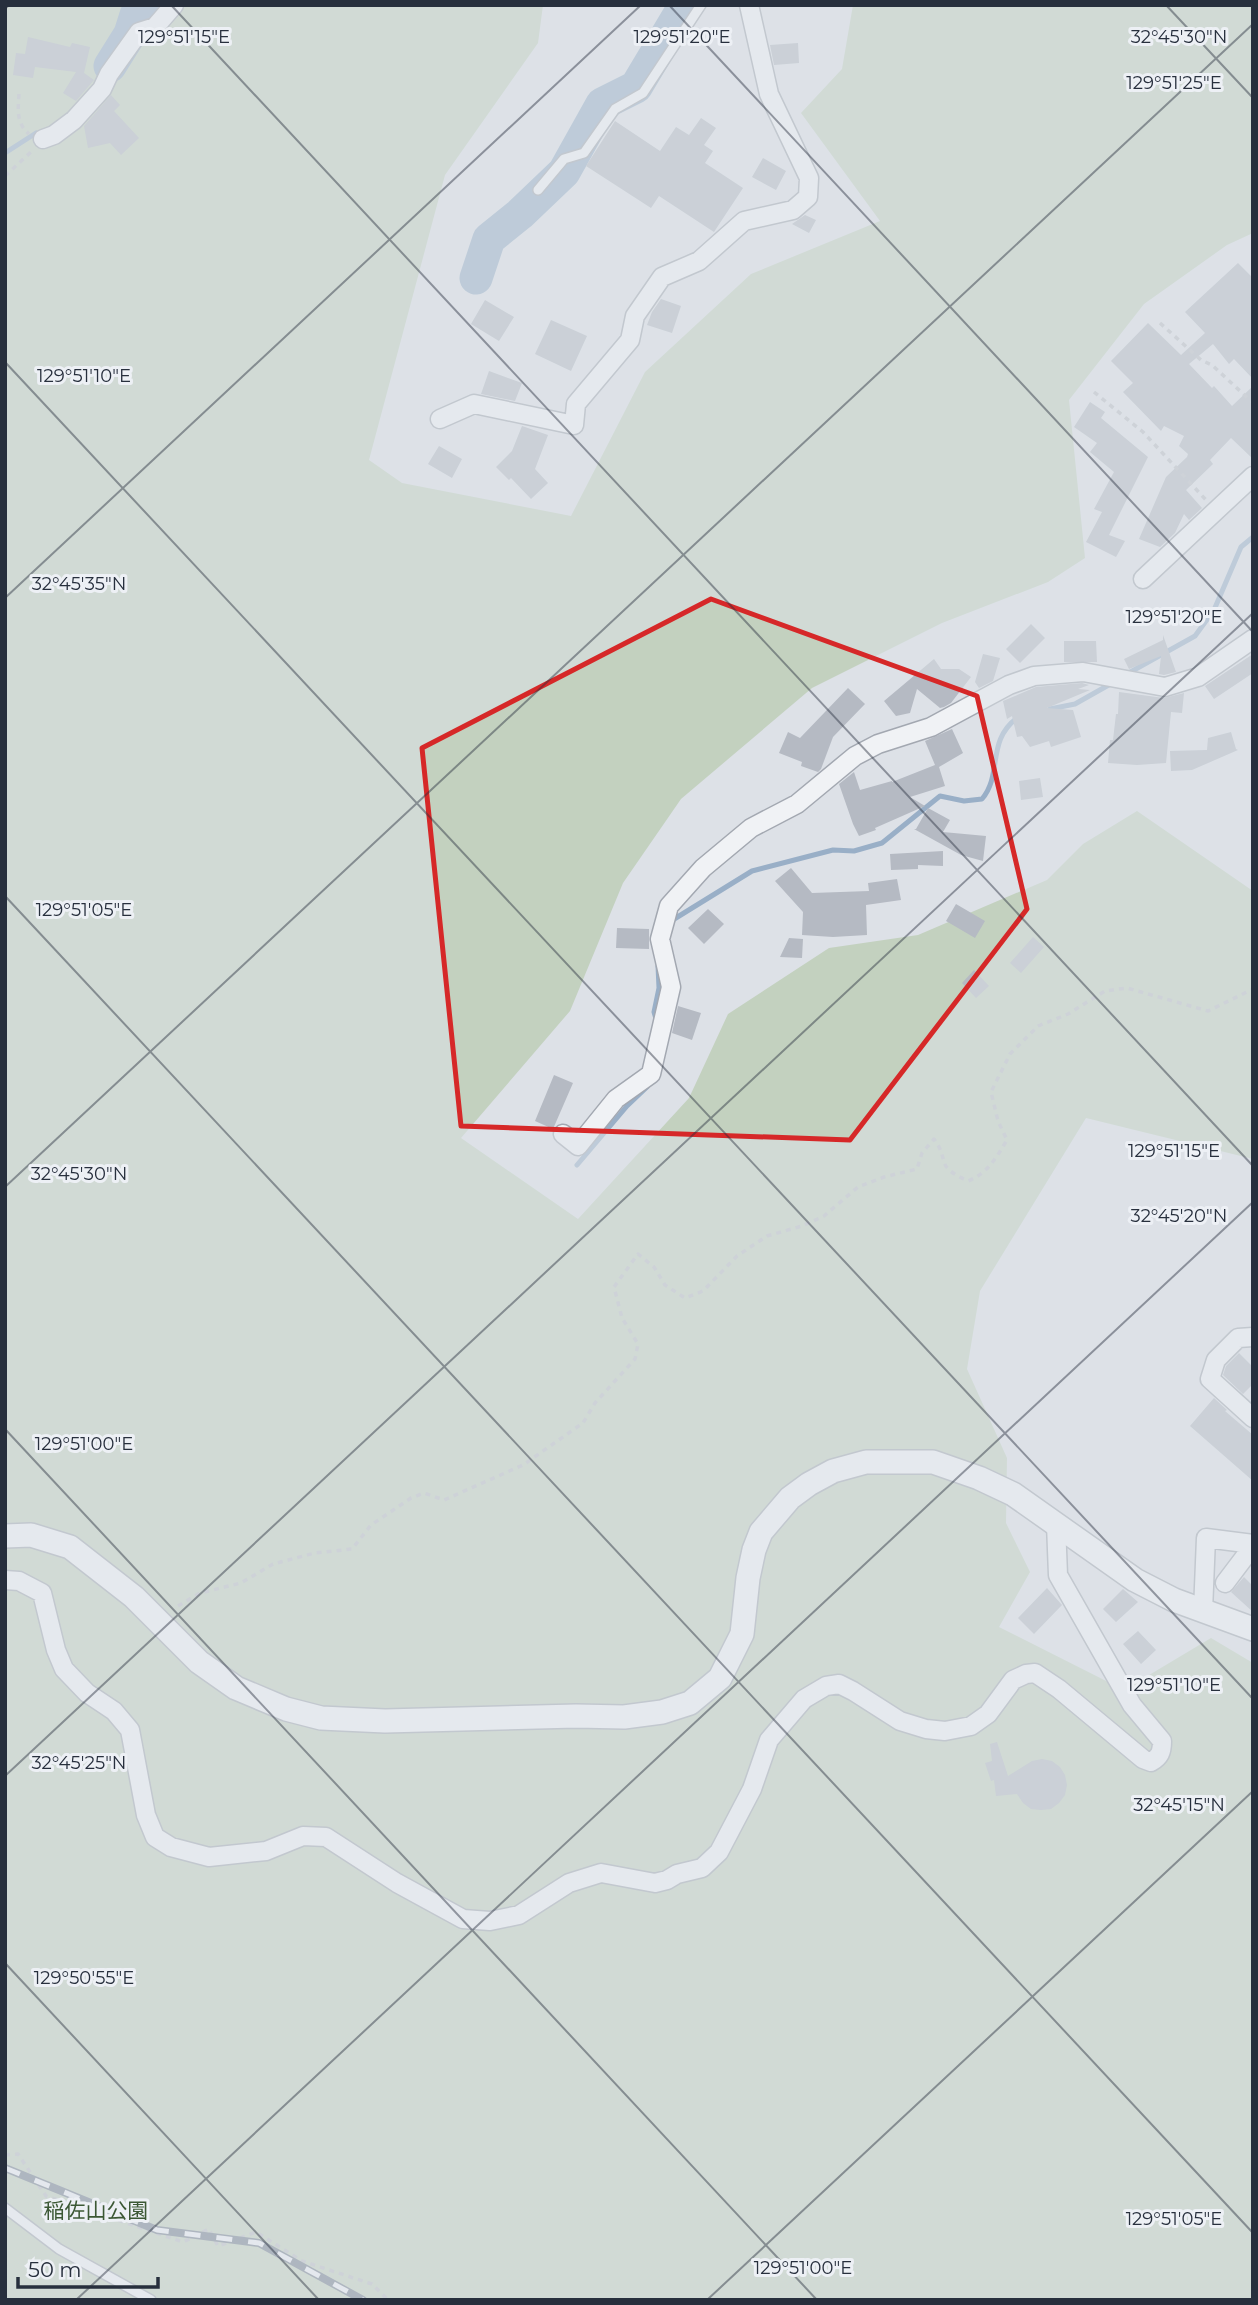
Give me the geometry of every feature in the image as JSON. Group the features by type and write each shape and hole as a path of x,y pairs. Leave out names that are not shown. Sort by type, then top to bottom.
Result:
{"street":[{"path":"440,419 474,404 574,425 576,404 630,340 635,316 662,277 699,261 744,221 793,210 808,197 809,178 769,94 749,5"},
{"path":"36,136 54,135 74,120 102,89 109,74 139,32 155,27 173,6"},
{"path":"1143,579 1253,477"},
{"path":"563,1134 578,1146 616,1099 651,1074 671,987 660,939 669,906 703,868 751,828 797,804 855,756 878,744 931,727 1009,685 1034,676 1083,672 1165,687 1198,677 1253,639"},
{"path":"1253,1337 1238,1338 1216,1360 1210,1379 1253,1418"},
{"path":"5,1536 32,1535 70,1547 134,1597 199,1662 236,1688 286,1709 321,1718 385,1721 624,1717 662,1712 690,1703 720,1678 742,1634 748,1578 761,1532 790,1498 809,1484 833,1471 866,1462 933,1462 978,1478 1013,1494 1135,1580 1174,1601 1253,1629"},
{"path":"5,1580 19,1581 42,1593 56,1650 64,1669 87,1693 114,1711 130,1731 146,1815 156,1837 171,1847 209,1857 266,1851 303,1836 326,1837 397,1883 463,1919 490,1922 519,1914 569,1883 601,1873 655,1883 702,1868 719,1852 752,1789 769,1740 804,1699 825,1686 839,1684 900,1721 926,1729 945,1731 971,1726 988,1714 1013,1680 1026,1674 1035,1674 1059,1689 1143,1759 1151,1762 1157,1759 1162,1751 1162,1741 1132,1705 1058,1575 1056,1524"},
{"path":"1203,1611 1206,1538 1253,1545 1225,1583"}],"lane":[{"path":"538,190 564,159 584,153 615,109 643,93 701,5"},
{"path":"5,2208 59,2249 151,2300"}],"path":[{"path":"5,176 36,136 22,127 18,114 19,94"},
{"path":"1160,323 1253,403"},
{"path":"1094,393 1143,432 1217,511"},
{"path":"178,1606 200,1593 241,1583 273,1564 315,1553 352,1549 371,1525 411,1498 424,1493 444,1500 523,1465 583,1423 595,1403 635,1359 638,1344 622,1318 614,1287 638,1254 654,1267 664,1285 685,1298 703,1291 737,1256 767,1236 802,1226 824,1216 858,1187 917,1169 922,1153 934,1139 943,1164 952,1174 968,1181 980,1176 994,1162 1007,1140 998,1121 991,1092 1010,1054 1038,1026 1068,1014 1105,991 1127,988 1208,1012 1253,989"},
{"path":"5,2155 18,2154 46,2196 183,2242 209,2229 218,2246 256,2232 302,2261 372,2284 388,2300"}],"highlighted area":[{"path":"711,599 977,696 1027,909 850,1140 461,1126 422,748"}],"green space":[{"name":"稲佐山公園","path":"5,5 543,5 538,43 445,175 369,460 402,483 571,516 645,372 751,274 880,221 801,113 842,69 853,5 1253,5 1253,233 1227,245 1144,304 1069,400 1085,558 1048,582 942,623 812,688 681,799 623,883 570,1011 461,1138 578,1219 689,1098 728,1014 829,948 918,935 1047,880 1083,844 1137,811 1253,891 1253,1159 1086,1118 980,1291 967,1369 1007,1458 1006,1523 1030,1572 999,1627 1124,1690 1211,1638 1253,1663 1253,2300 5,2300"}],"building":[{"path":"28,37 70,47 72,43 90,47 84,73 94,80 76,101 63,93 76,72 35,67 33,78 13,75 16,53 25,54"},
{"path":"798,43 799,63 774,65 770,45"},
{"path":"111,95 120,105 114,111 139,138 121,155 110,143 88,148 84,126"},
{"path":"701,118 716,128 704,145 713,151 705,163 743,188 714,232 659,196 651,208 586,166 615,121 660,151 676,127 689,135"},
{"path":"763,158 786,171 776,190 752,177"},
{"path":"805,215 816,220 809,233 792,224"},
{"path":"1238,263 1253,278 1253,379 1234,359 1229,364 1213,344 1189,364 1232,406 1253,386 1253,459 1231,438 1210,460 1213,464 1186,490 1202,508 1189,520 1184,514 1175,533 1160,547 1139,539 1166,477 1187,457 1188,454 1179,446 1184,436 1164,426 1161,431 1123,392 1133,383 1111,361 1148,323 1181,355 1205,333 1185,312"},
{"path":"661,299 681,306 672,333 647,325"},
{"path":"485,300 514,317 499,341 471,324"},
{"path":"551,320 587,336 571,371 535,354"},
{"path":"489,371 522,383 515,401 481,394"},
{"path":"1090,402 1105,412 1101,418 1148,457 1109,535 1125,541 1116,557 1086,542 1102,512 1094,509 1114,472 1090,452 1097,443 1074,427"},
{"path":"522,426 548,435 535,469 548,483 531,499 496,467 512,451"},
{"path":"439,446 462,459 452,478 428,464"},
{"path":"1031,624 1045,638 1020,663 1006,649"},
{"path":"1163,635 1176,672 1159,674 1161,656 1129,669 1124,659 1163,640"},
{"path":"1064,641 1096,641 1097,662 1064,662"},
{"path":"983,654 1000,658 993,681 979,688 975,682"},
{"path":"1253,654 1253,673 1214,699 1205,686"},
{"path":"934,659 941,669 959,669 971,677 951,703 940,708 917,689 910,713 896,716 884,701"},
{"path":"1082,683 1089,685 1078,689 1090,690 1047,708 1073,710 1081,737 1051,747 1049,741 1030,747 1022,736 1017,737 1012,716 1007,719 1003,701 1036,687"},
{"path":"848,688 865,704 833,737 818,772 779,753 788,732 800,738"},
{"path":"1119,692 1164,698 1184,693 1182,713 1171,712 1166,763 1108,763 1110,740 1113,740 1118,714"},
{"path":"952,729 963,753 939,767 945,786 910,797 925,806 859,836 839,784 854,772 860,790 892,782 935,765 925,741"},
{"path":"1231,732 1238,750 1192,770 1171,771 1170,751 1207,750 1208,738"},
{"path":"1040,778 1043,797 1021,800 1019,781"},
{"path":"928,808 950,820 943,832 986,836 983,861 961,855 914,829"},
{"path":"943,851 943,866 918,865 918,869 891,870 890,854"},
{"path":"791,868 812,893 869,891 868,883 897,879 901,900 866,905 867,935 802,935 803,912 775,881"},
{"path":"956,904 985,921 975,938 946,921"},
{"path":"708,909 724,924 704,944 688,928"},
{"path":"617,928 649,929 649,949 616,948"},
{"path":"1033,937 1044,947 1021,973 1010,963"},
{"path":"789,938 803,939 802,958 780,957"},
{"path":"974,970 989,986 976,998 962,983"},
{"path":"678,1006 701,1013 692,1040 672,1033"},
{"path":"554,1075 573,1083 553,1129 535,1121"},
{"path":"1239,1353 1253,1367 1253,1384 1243,1394 1223,1375 1226,1366"},
{"path":"1214,1398 1253,1435 1253,1481 1190,1426"},
{"path":"1244,1577 1253,1586 1253,1612 1231,1592"},
{"path":"1047,1588 1062,1605 1034,1634 1018,1618"},
{"path":"1123,1589 1138,1602 1116,1622 1103,1609"},
{"path":"1138,1631 1156,1650 1141,1664 1123,1644"},
{"path":"997,1742 1008,1776 1032,1761 1042,1759 1052,1761 1060,1767 1067,1785 1065,1795 1059,1803 1051,1809 1031,1809 1017,1794 996,1796 994,1780 991,1781 985,1763 992,1761 990,1744"}],"waterway":[{"path":"110,66 130,34 136,15 145,5"},
{"path":"476,278 489,239 564,172 602,104 636,87 685,5"},
{"path":"5,153 36,133"},
{"path":"1125,675 1195,636 1214,610 1241,547 1253,537"},
{"path":"1050,709 1075,704 1114,682"},
{"path":"671,921 752,871 833,850 854,851 882,843 940,796 964,801 982,799 992,779 1001,737 1017,718"},
{"path":"657,1022 654,1012 659,988 658,966"},
{"path":"577,1165 627,1106 647,1087"}],"railway":[{"path":"5,2168 157,2230 259,2243 363,2300"}]}
